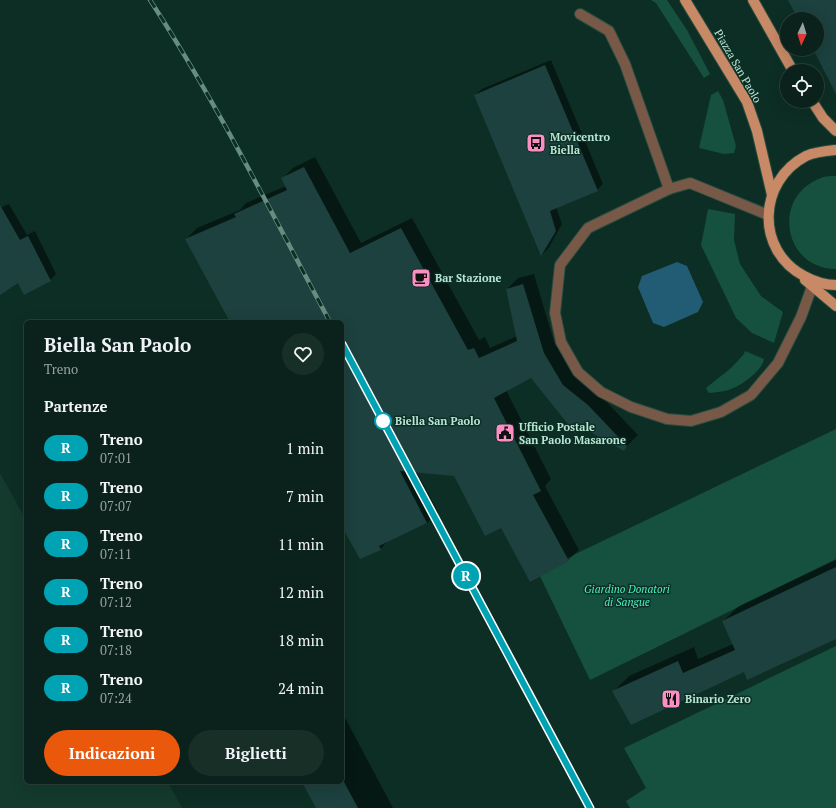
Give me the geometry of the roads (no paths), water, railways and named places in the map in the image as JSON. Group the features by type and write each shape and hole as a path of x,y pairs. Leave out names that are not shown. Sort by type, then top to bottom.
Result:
{"main road":[{"name":"Piazza San Paolo","path":"685,0 747,102 757,131 772,195"},
{"path":"753,0 789,64"},
{"path":"817,108 823,118 836,131"},
{"name":"Piazza San Paolo","path":"836,150 824,151 807,156 792,166 780,178 772,195 768,215 771,236 780,256 794,271 813,283 836,285"},
{"path":"813,283 836,306"}],"lane":[{"path":"580,14 609,31 625,64 669,189"},
{"path":"768,215 690,183 669,189 588,228 560,265 555,314 561,342 578,372 601,392 631,407 667,419 691,421 721,412 751,395 778,363 801,317 813,283"}],"water":[{"path":"677,262 687,266 703,302 698,312 664,327 653,323 638,287 642,276"}],"railway":[{"path":"150,0 175,39 221,119 329,320"},
{"path":"344,348 590,808"}],"train":[{"name":"R","path":"344,348 590,808"}],"place":[{"name":"Movicentro Biella","path":"536,143"},
{"name":"Bar Stazione","path":"421,278"},
{"name":"Biella San Paolo","path":"383,421"},
{"name":"Ufficio Postale San Paolo Masarone","path":"505,433"},
{"name":"Binario Zero","path":"671,699"}],"park label":[{"name":"Giardino Donatori di Sangue","path":"627,595"}]}
